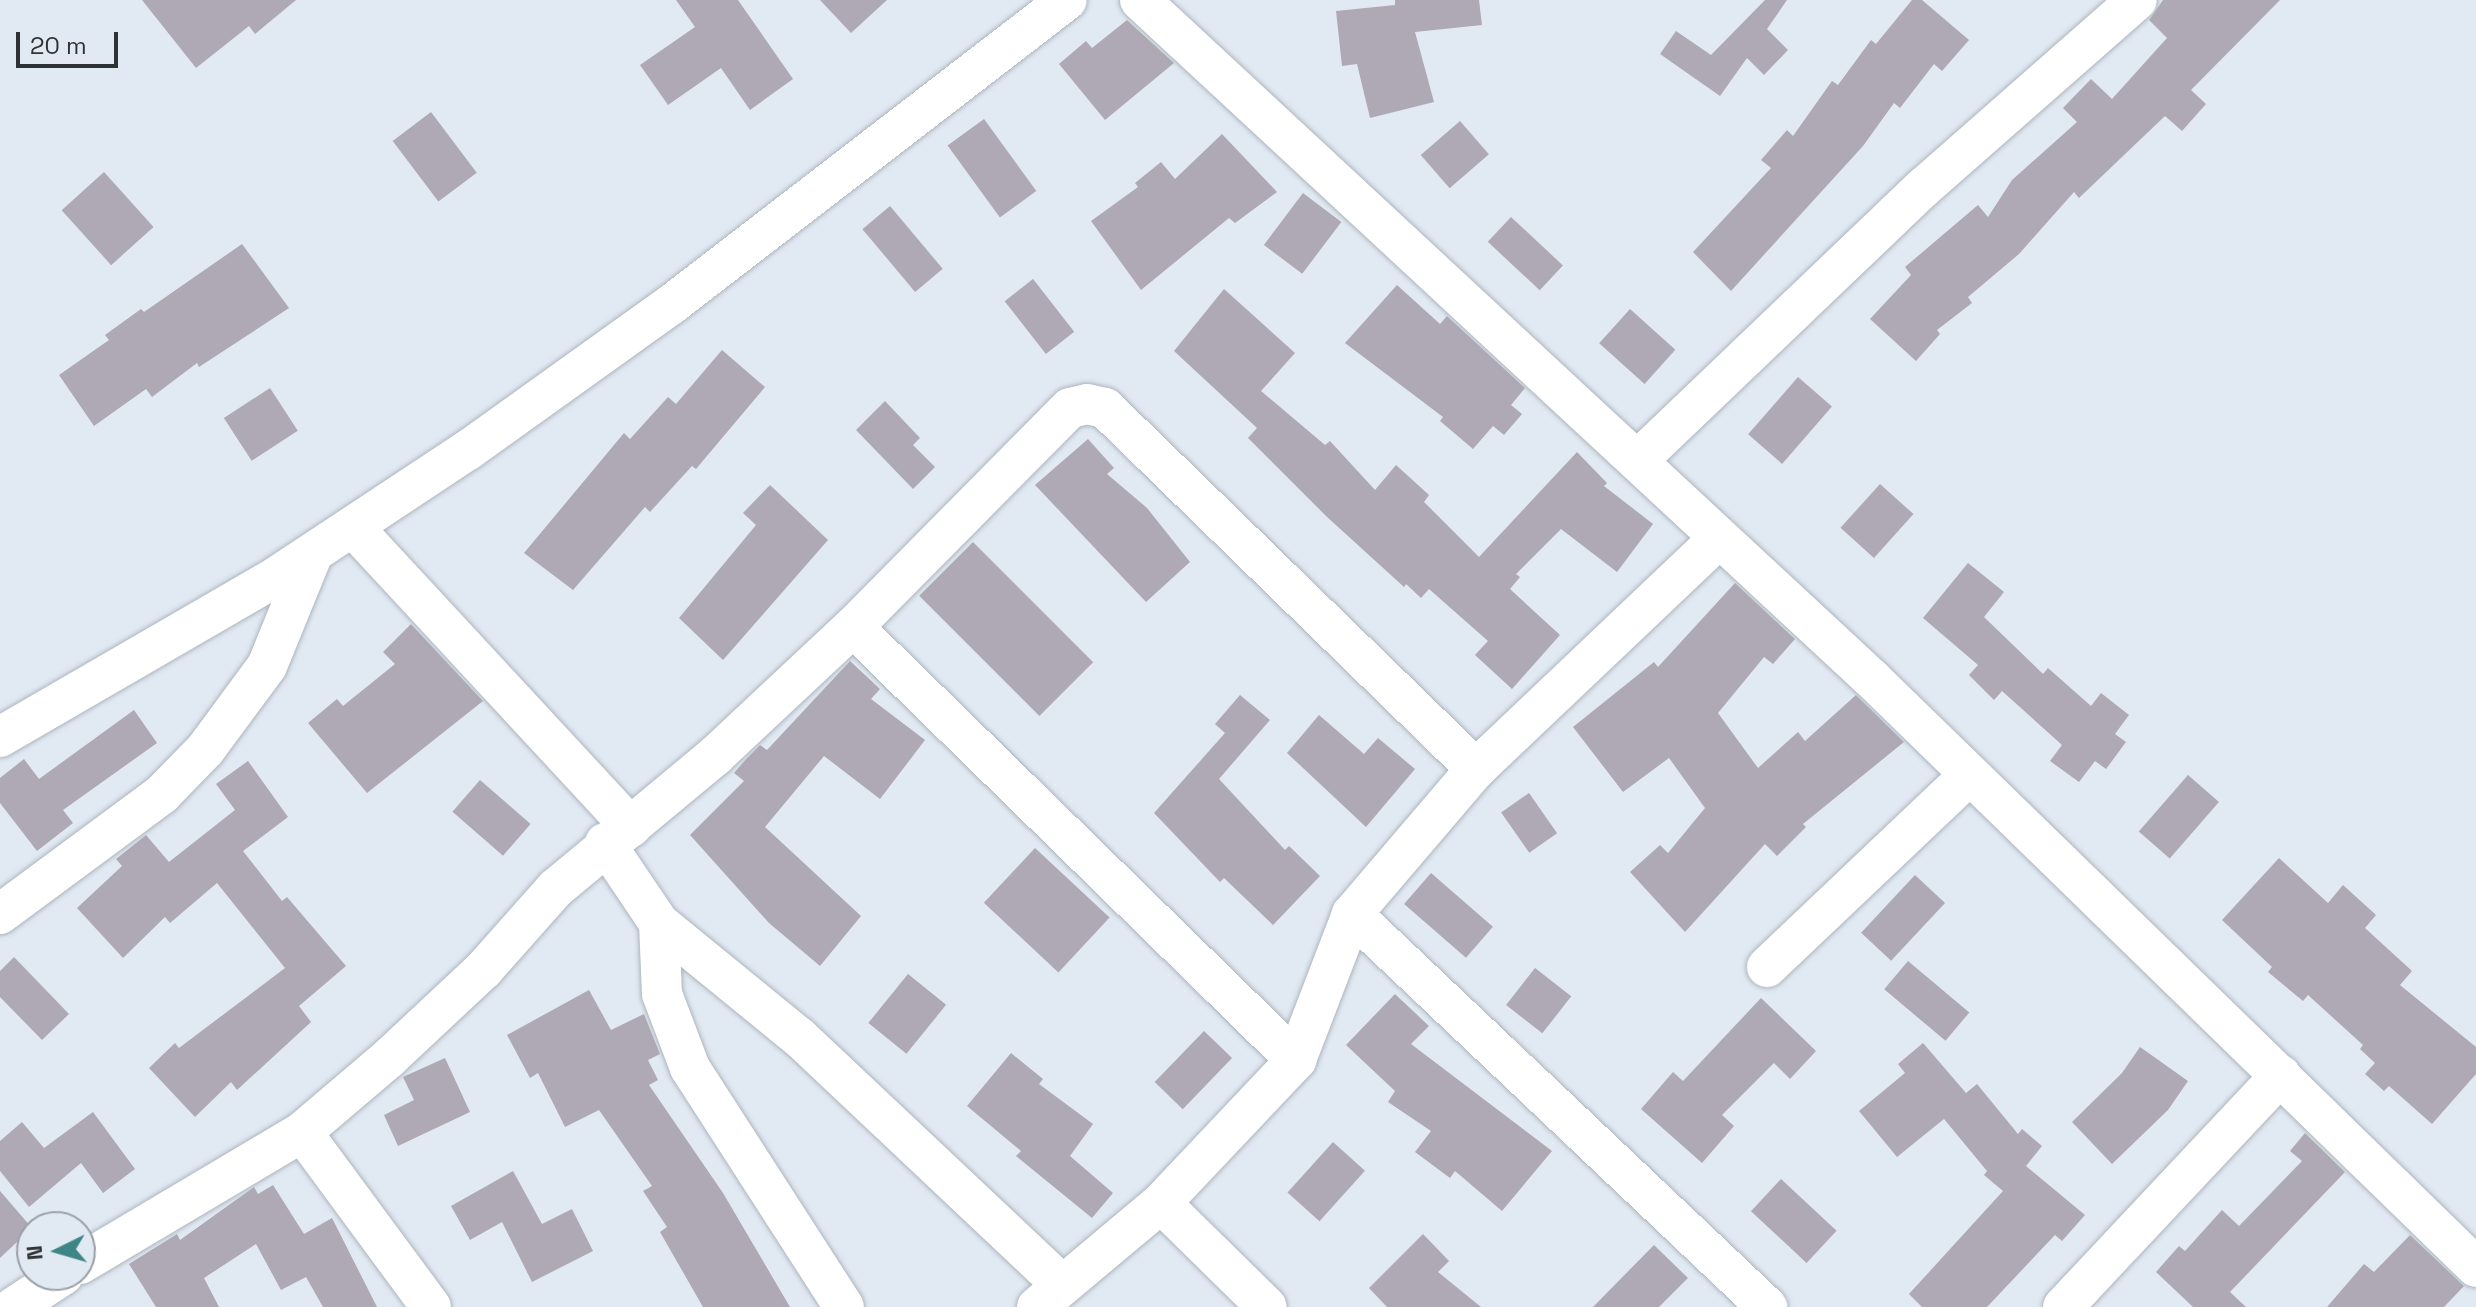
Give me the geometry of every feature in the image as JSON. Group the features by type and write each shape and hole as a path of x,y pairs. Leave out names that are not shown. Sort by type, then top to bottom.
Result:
{"street":[{"path":"0,737 353,527 672,304 1067,0"},
{"path":"1140,0 1637,461 1969,775 2476,1267"},
{"path":"1637,461 1924,187 2137,0"},
{"path":"96,1254 302,1132 484,969 556,888 853,627 1070,408 1087,404 1105,408 1476,769"},
{"path":"353,527 618,835 659,923 662,994 690,1068 844,1307"},
{"path":"659,923 799,1037 1049,1295 1161,1203 1296,1060 1352,914 1476,769 1718,539"},
{"path":"0,914 150,803 205,750 267,666 313,553"},
{"path":"853,627 1296,1060"},
{"path":"1767,967 1969,775"},
{"path":"1352,914 1767,1307"},
{"path":"2063,1307 2281,1075"},
{"path":"302,1132 431,1307"},
{"path":"1161,1203 1267,1307"},
{"path":"14,1307 38,1291"}],"building":[{"path":"142,0 296,0 255,34 249,26 196,68"},
{"path":"676,0 738,0 793,79 750,110 721,68 668,105 640,65 695,27"},
{"path":"820,0 887,0 851,33"},
{"path":"1395,0 1479,0 1482,25 1415,32 1434,102 1370,118 1357,64 1342,66 1336,11 1395,5"},
{"path":"1765,0 1787,0 1767,29 1788,50 1764,75 1747,58 1720,96 1660,54 1676,31 1711,55"},
{"path":"1912,0 1922,0 1969,40 1942,71 1934,64 1900,108 1894,103 1863,146 1731,291 1693,252 1771,168 1761,160 1787,130 1793,136 1832,81 1838,85 1871,40 1876,44"},
{"path":"2163,0 2280,0 2191,90 2206,104 2182,131 2165,116 2079,198 2074,192 2019,254 1968,297 1972,303 1937,330 1940,334 1916,361 1870,319 1911,275 1905,267 1978,205 1988,217 2012,180 2077,122 2063,108 2091,79 2112,99 2167,38 2149,20"},
{"path":"1127,20 1174,63 1105,120 1059,64 1086,41 1092,48"},
{"path":"431,112 477,173 438,202 393,141"},
{"path":"984,119 1036,191 1000,217 948,145"},
{"path":"1460,121 1489,154 1450,188 1421,155"},
{"path":"1222,134 1277,192 1235,223 1229,218 1141,290 1091,221 1138,187 1135,183 1161,162 1175,179"},
{"path":"104,172 154,227 111,265 62,210"},
{"path":"1303,193 1341,222 1302,274 1264,245"},
{"path":"890,206 943,269 915,292 862,229"},
{"path":"1511,217 1563,265 1540,290 1488,242"},
{"path":"242,244 289,308 199,367 197,363 152,397 146,389 94,426 59,375 109,340 105,335 141,309 144,312"},
{"path":"1033,279 1074,332 1046,354 1005,301"},
{"path":"1397,285 1440,324 1447,316 1525,388 1511,405 1522,414 1504,435 1493,426 1473,449 1440,421 1443,417 1345,343"},
{"path":"1224,289 1295,353 1261,391 1325,445 1330,441 1375,490 1396,465 1429,495 1424,502 1479,557 1577,452 1607,483 1604,486 1653,524 1617,572 1561,529 1516,574 1520,577 1510,589 1560,635 1512,689 1475,655 1488,641 1429,589 1421,598 1406,584 1404,587 1326,516 1248,438 1257,428 1174,351"},
{"path":"1630,309 1675,350 1645,384 1599,343"},
{"path":"722,350 765,387 696,469 692,466 650,512 645,507 573,590 524,553 624,433 630,439 668,397 676,404"},
{"path":"1798,377 1832,407 1782,464 1748,434"},
{"path":"270,388 298,431 252,461 224,418"},
{"path":"885,401 920,438 913,445 935,467 913,489 856,430"},
{"path":"1088,439 1114,468 1107,474 1147,508 1190,562 1146,602 1035,485"},
{"path":"1880,484 1913,514 1874,558 1841,528"},
{"path":"770,485 828,540 723,660 679,618 756,525 743,513"},
{"path":"973,542 1093,662 1039,716 919,596"},
{"path":"1968,563 2004,592 1984,617 2043,674 2048,668 2091,706 2101,693 2129,715 2115,734 2126,742 2106,769 2095,761 2079,782 2050,761 2062,745 2002,691 1994,700 1969,675 1978,665 1923,618"},
{"path":"1735,583 1795,639 1773,664 1764,657 1718,713 1758,768 1798,732 1805,741 1856,695 1904,742 1803,824 1806,827 1777,856 1765,844 1685,932 1630,872 1660,845 1668,853 1705,808 1669,758 1623,792 1573,727 1654,662 1658,667"},
{"path":"411,624 483,701 367,793 308,723 337,699 343,706 395,664 383,652"},
{"path":"850,661 880,689 871,699 925,740 880,799 824,756 765,827 861,916 820,966 769,923 690,835 744,781 734,773 747,758 760,745 767,750"},
{"path":"1240,695 1270,720 1219,779 1285,850 1289,846 1320,876 1273,925 1224,878 1220,882 1154,813 1225,733 1215,724"},
{"path":"134,710 157,743 63,810 73,823 37,851 0,803 0,778 24,759 39,779"},
{"path":"1319,715 1364,754 1378,738 1415,769 1366,827 1287,753"},
{"path":"248,761 288,817 243,851 282,901 287,897 346,966 299,1006 311,1022 237,1090 231,1082 195,1117 149,1068 175,1043 179,1048 285,968 217,883 170,923 165,917 123,958 77,908 122,866 116,859 146,835 169,862 235,810 216,784"},
{"path":"2188,775 2219,802 2170,859 2139,832"},
{"path":"480,780 531,824 503,856 452,812"},
{"path":"1529,793 1557,833 1529,853 1501,813"},
{"path":"1035,848 1110,918 1058,972 984,903"},
{"path":"2279,858 2328,903 2343,885 2376,915 2365,928 2412,971 2400,985 2476,1047 2476,1074 2432,1124 2389,1086 2384,1091 2365,1074 2375,1063 2360,1049 2363,1045 2308,995 2303,1001 2268,972 2272,967 2222,920"},
{"path":"1431,873 1493,927 1466,958 1404,904"},
{"path":"1915,875 1945,903 1891,961 1861,933"},
{"path":"14,957 69,1014 42,1040 0,997 0,971"},
{"path":"1908,961 1969,1012 1946,1041 1884,989"},
{"path":"1535,968 1571,996 1542,1033 1506,1005"},
{"path":"908,974 946,1005 906,1054 868,1023"},
{"path":"589,990 611,1030 644,1014 660,1054 648,1060 658,1080 649,1085 723,1193 790,1307 703,1307 660,1232 667,1227 643,1191 652,1186 599,1110 565,1127 538,1073 530,1078 507,1035"},
{"path":"1395,994 1429,1026 1411,1044 1552,1151 1502,1211 1455,1171 1450,1178 1415,1152 1431,1131 1388,1102 1395,1091 1346,1045"},
{"path":"1761,998 1816,1051 1790,1079 1774,1063 1722,1115 1734,1126 1702,1163 1641,1109 1673,1072 1683,1081"},
{"path":"1204,1031 1232,1058 1183,1109 1155,1082"},
{"path":"1923,1043 1966,1093 1977,1084 2018,1134 2022,1129 2042,1146 2026,1166 2085,1215 2062,1241 2055,1235 1987,1307 1922,1307 1909,1294 2003,1191 1984,1175 1987,1171 1944,1119 1897,1157 1859,1111 1905,1073 1898,1064"},
{"path":"2140,1047 2188,1081 2168,1110 2112,1164 2072,1122 2122,1073"},
{"path":"1011,1053 1043,1079 1039,1084 1093,1124 1070,1156 1113,1193 1092,1218 1016,1156 1021,1151 967,1106"},
{"path":"445,1058 470,1112 398,1146 384,1115 414,1100 403,1077"},
{"path":"93,1112 135,1169 103,1193 81,1163 29,1207 0,1171 0,1141 22,1122 44,1148"},
{"path":"2305,1133 2345,1172 2230,1292 2246,1307 2193,1307 2156,1272 2179,1246 2185,1251 2222,1210 2239,1226 2302,1161 2290,1151"},
{"path":"1333,1142 1365,1171 1319,1221 1287,1193"},
{"path":"513,1171 542,1224 572,1209 593,1251 532,1282 502,1222 470,1240 451,1206"},
{"path":"1781,1179 1837,1231 1807,1263 1751,1211"},
{"path":"273,1185 304,1234 332,1218 377,1307 323,1307 306,1277 281,1290 256,1244 204,1278 219,1307 156,1307 129,1264 177,1234 180,1240 254,1187 258,1194"},
{"path":"0,1191 17,1211 16,1243 0,1258"},
{"path":"1423,1234 1449,1261 1438,1272 1481,1307 1387,1307 1369,1288"},
{"path":"2410,1235 2464,1286 2444,1307 2327,1307 2364,1264 2374,1272"},
{"path":"1654,1245 1688,1278 1659,1307 1593,1307"}]}
